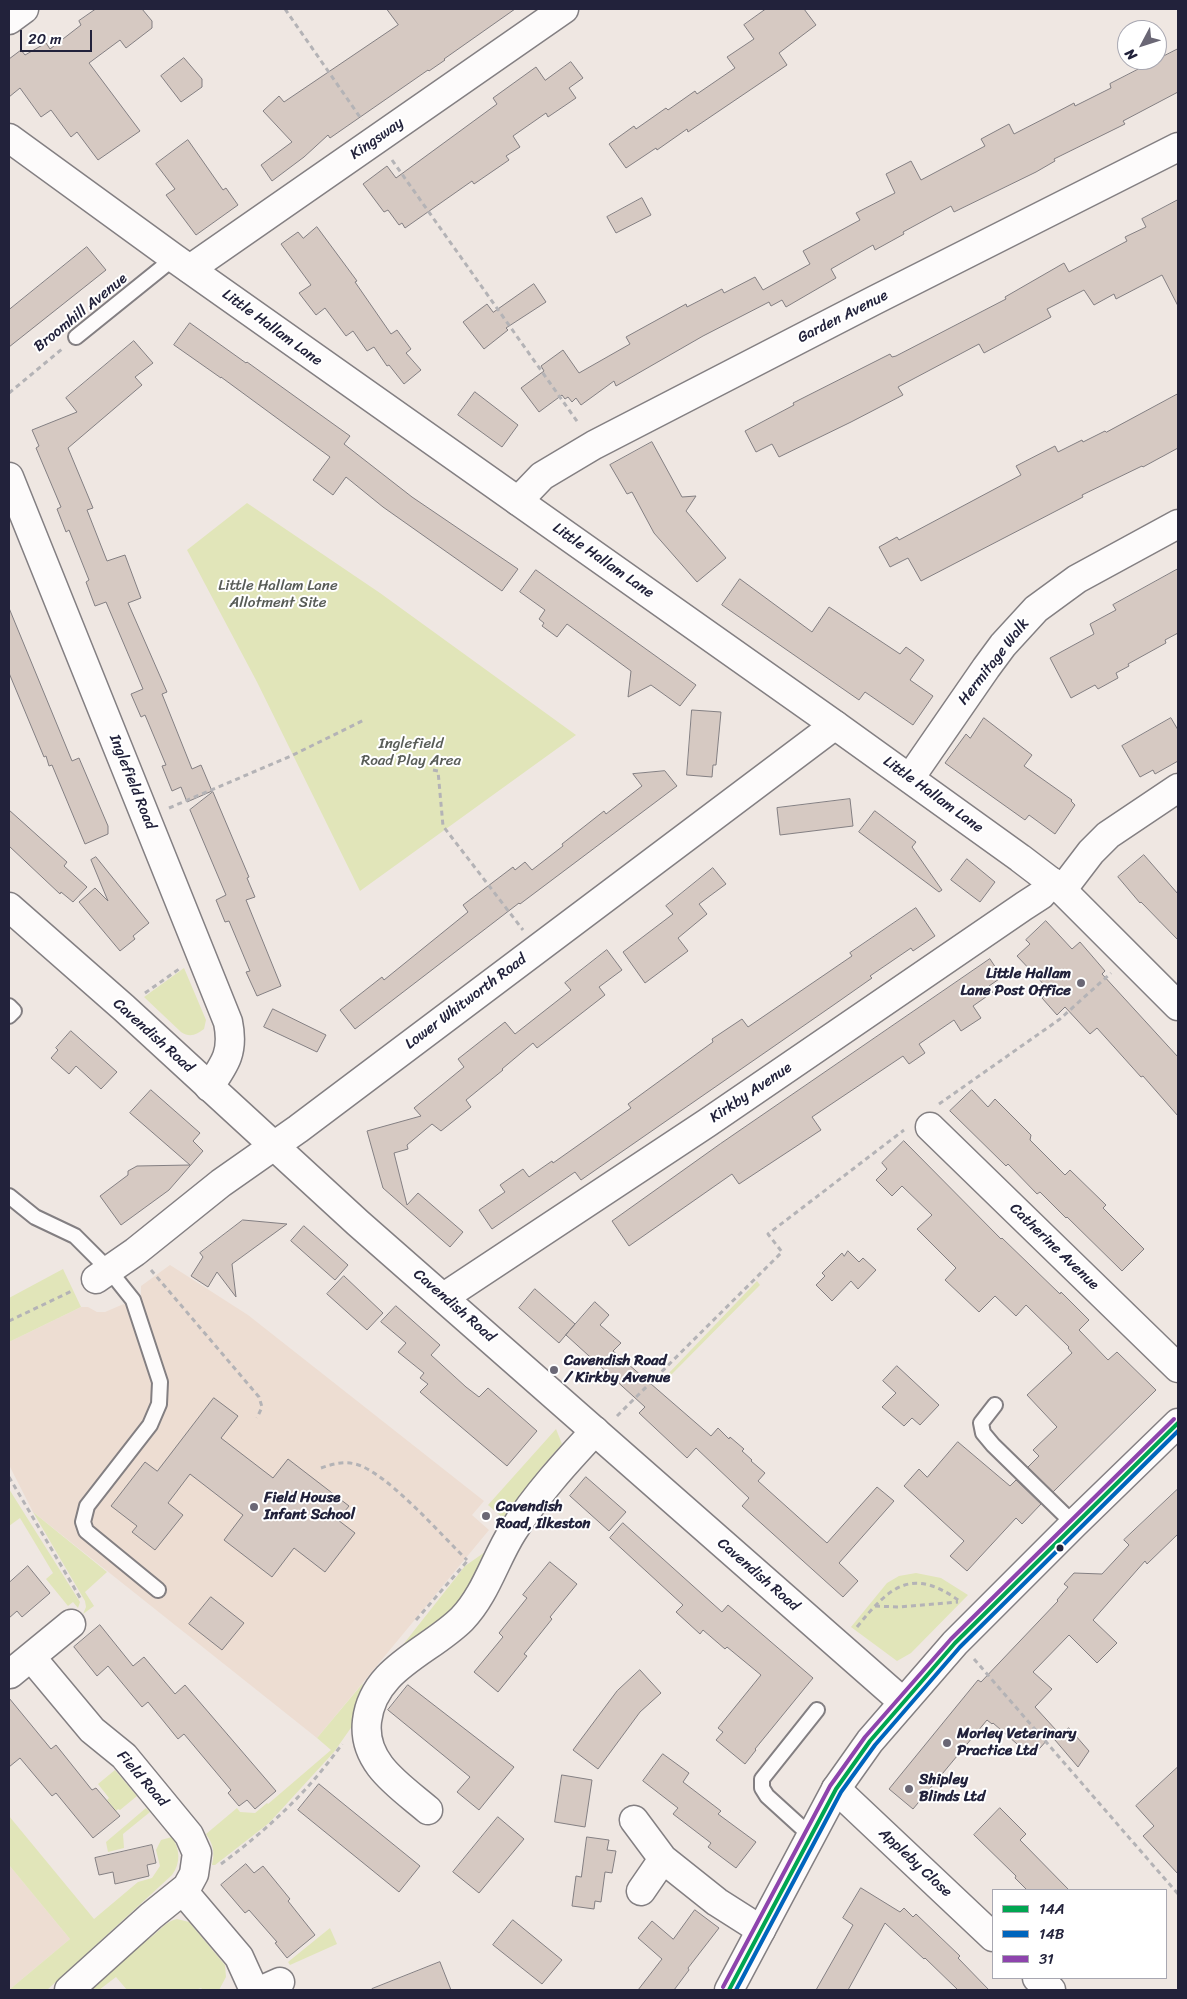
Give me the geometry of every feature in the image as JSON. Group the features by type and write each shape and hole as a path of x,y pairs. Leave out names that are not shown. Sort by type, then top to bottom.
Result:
{"street":[{"path":"9,20 24,9"},
{"name":"Kingsway","path":"182,264 564,9"},
{"name":"Little Hallam Lane","path":"9,138 182,264 910,778 1057,886 1178,1006"},
{"name":"Garden Avenue","path":"518,501 532,485 553,469 594,446 875,300 1178,147"},
{"name":"Inglefield Road","path":"9,477 228,1022 231,1036 230,1049 221,1070 209,1087"},
{"name":"Hermitage Walk","path":"910,778 1003,645 1036,609 1076,580 1178,524"},
{"name":"Lower Whitworth Road","path":"93,1280 135,1252 221,1184 274,1147 835,725"},
{"name":"Kirkby Avenue","path":"444,1297 707,1123 1040,895 1057,886 1108,835 1178,788"},
{"name":"Cavendish Road","path":"9,908 358,1223 444,1297 604,1426 904,1702"},
{"name":"Catherine Avenue","path":"924,1120 1178,1368"},
{"path":"729,1990 836,1790 870,1742 955,1643 1178,1423"},
{"path":"428,1810 389,1777 374,1757 368,1740 367,1721 375,1695 397,1667 449,1630 470,1609 480,1595 513,1530 563,1466 604,1426"},
{"name":"Field Road","path":"70,1990 151,1916 183,1891 193,1879 197,1862 196,1848 189,1835 124,1756 21,1666 77,1615"},
{"name":"Appleby Close","path":"836,1790 992,1936"},
{"path":"634,1820 663,1859 717,1902 761,1930"},
{"path":"641,1891 663,1859"},
{"path":"183,1891 265,1988"},
{"path":"1038,1979 1051,1990"}],"lane":[{"name":"Broomhill Avenue","path":"76,337 182,264"},
{"path":"9,1006 14,1011 9,1016"},
{"path":"9,1196 35,1217 75,1236 93,1280 133,1300 160,1382 159,1404 150,1425 87,1506 82,1522 86,1531 158,1590"},
{"path":"995,1405 981,1423 990,1449 1074,1524"},
{"path":"811,1836 767,1796 762,1788 762,1779 817,1710"}],"path":[{"path":"285,9 367,126"},
{"path":"392,162 579,425"},
{"name":"Broomhill Avenue","path":"9,393 76,337"},
{"path":"165,810 291,756 364,720"},
{"path":"433,770 438,771 443,826 528,936"},
{"path":"604,1426 782,1252 768,1234 1060,1019 1116,968"},
{"path":"138,998 179,969"},
{"path":"146,1264 259,1397 262,1407 257,1418"},
{"path":"9,1321 93,1280"},
{"path":"321,1468 332,1464 350,1462 370,1470 419,1512 467,1560"},
{"path":"9,1476 82,1601 77,1615"},
{"path":"412,1625 472,1556"},
{"path":"852,1634 874,1606 892,1590 900,1586 913,1583 934,1586 948,1592 965,1605"},
{"path":"874,1606 898,1607 961,1602"},
{"path":"972,1657 1178,1894"},
{"path":"220,1865 249,1844 309,1787 347,1737"}],"shaded area":[{"name":"Field House Infant School","path":"170,1265 248,1315 484,1501 472,1515 489,1530 317,1738 33,1512 9,1465 9,1342 81,1307 88,1307 97,1312 105,1312 133,1300 141,1296 141,1286"},
{"path":"9,1865 70,1939 9,1990"}],"green space":[{"path":"247,503 380,593 576,735 360,891 257,682 187,550"},
{"path":"184,968 206,1020 204,1029 193,1035 181,1032 144,997"},
{"path":"63,1269 81,1307 9,1342 9,1298"},
{"path":"757,1281 760,1285 670,1376 668,1374"},
{"path":"556,1429 562,1444 541,1468 504,1519 488,1505"},
{"path":"9,1489 80,1602 78,1608 73,1602 68,1606 46,1579 53,1573 20,1518 9,1526"},
{"path":"33,1512 107,1572 85,1592 94,1606 83,1614 86,1607 85,1601"},
{"path":"485,1552 479,1569 460,1607 398,1651 465,1566"},
{"path":"916,1573 941,1578 968,1595 911,1653 897,1661 851,1627 887,1583 899,1576"},
{"path":"363,1683 355,1722 334,1752 269,1823 215,1865 212,1865 213,1848 206,1834 237,1808 240,1812 255,1813 331,1750 317,1738"},
{"path":"115,1770 137,1796 120,1810 116,1811 98,1784"},
{"path":"146,1808 150,1812 123,1834 124,1848 108,1852 106,1842"},
{"path":"9,1816 94,1919 138,1882 152,1878 160,1866 156,1850 161,1840 172,1837 177,1846 178,1861 172,1875 47,1990 9,1990 70,1939 9,1865"},
{"path":"177,1919 189,1922 225,1965 226,1977 219,1990 203,1990 201,1988 195,1990 127,1990 116,1977 99,1990 91,1988 140,1943 150,1938 167,1923"},
{"path":"330,1928 337,1944 290,1965 288,1962"}],"building":[{"path":"96,9 142,9 152,21 152,28 126,48 120,40 89,63 140,131 98,160 77,132 71,137 51,110 41,117 20,88 9,97 9,59 21,50 25,55 46,43 50,49 81,25 79,21"},
{"path":"387,9 515,9 445,60 330,138 328,135 304,157 272,181 261,165 292,142 263,111 279,96 284,102 398,25"},
{"path":"766,9 804,9 816,25 779,53 787,65 688,132 687,129 657,150 656,148 626,168 609,144 634,126 636,129 695,91 697,94 735,68 727,57 754,39 744,25"},
{"path":"1178,49 1178,92 1123,121 1125,124 1054,159 1055,161 1036,172 954,212 951,206 903,232 904,234 875,250 873,245 831,269 836,278 786,307 782,300 771,306 769,302 703,336 616,386 614,381 581,405 576,398 572,402 568,397 565,399 562,395 539,412 521,388 544,371 541,366 563,350 579,373 630,344 626,337 686,304 687,307 722,289 724,293 755,277 763,290 810,264 803,251 860,220 856,213 895,193 886,174 911,161 921,180 985,146 981,139 1009,124 1014,134 1074,103 1075,106 1111,88 1110,84 1137,70 1167,70 1167,55"},
{"path":"184,58 202,79 202,87 181,102 161,76"},
{"path":"571,62 583,78 569,88 576,98 548,117 546,113 513,136 520,147 506,156 509,160 474,184 472,181 405,228 402,223 399,225 388,210 384,212 363,184 387,166 396,178 497,104 493,98 536,67 545,80"},
{"path":"188,140 223,190 226,188 238,205 196,235 166,195 175,189 156,164"},
{"path":"642,198 651,215 616,233 607,217"},
{"path":"1178,200 1178,306 1162,275 1116,299 1114,294 1094,305 1084,290 1047,309 1051,317 984,353 979,344 898,387 903,395 851,422 779,457 772,444 756,452 745,431 794,405 793,403 890,354 892,357 896,356 1006,299 1005,297 1064,263 1069,272 1127,241 1125,237 1146,227 1142,219"},
{"path":"317,227 357,281 355,282 391,334 397,330 411,349 406,353 421,370 404,384 389,365 387,366 374,347 367,351 353,331 346,336 325,308 316,315 299,293 311,285 281,244 298,232 303,238"},
{"path":"87,247 106,270 9,347 9,310"},
{"path":"534,284 546,302 506,328 508,330 484,349 463,322 487,304 493,312"},
{"path":"190,323 350,436 344,444 412,497 518,569 502,591 383,507 346,477 333,495 313,480 330,457 174,345"},
{"path":"134,341 153,363 135,377 142,385 68,448 93,508 87,510 107,561 125,555 141,598 128,603 167,692 162,694 192,769 201,765 212,791 187,802 181,787 172,791 162,766 166,765 145,715 141,717 131,694 143,689 106,602 95,606 86,582 89,580 69,530 66,532 57,509 61,507 36,448 39,446 32,430 77,412 66,398"},
{"path":"475,392 518,425 502,447 458,415"},
{"path":"1178,394 1178,448 1143,467 1082,495 1083,497 921,581 908,558 890,567 879,547 897,537 899,540 1021,475 1016,466 1055,446 1058,452 1082,440 1083,442"},
{"path":"652,442 682,497 696,496 686,511 726,558 697,582 654,533 632,492 627,494 610,465"},
{"path":"1178,569 1178,633 1165,640 1166,643 1128,664 1129,666 1116,673 1118,678 1098,689 1095,685 1071,698 1050,658 1094,634 1090,624 1116,610 1113,605"},
{"path":"536,570 696,685 680,706 651,685 628,697 631,671 567,624 557,637 542,626 544,623 539,619 545,610 520,592"},
{"path":"740,579 812,632 829,607 900,654 906,647 924,660 910,680 933,696 913,725 865,692 859,700 722,605"},
{"path":"9,608 72,761 79,758 108,826 108,834 85,844 52,765 49,766 46,756 44,757 9,673"},
{"path":"692,710 721,712 716,765 713,765 712,777 687,775"},
{"path":"984,718 1032,755 1024,766 1072,800 1075,805 1055,834 1029,815 1025,820 945,763 966,734 970,738"},
{"path":"1171,718 1178,730 1178,761 1155,774 1153,770 1140,777 1122,746"},
{"path":"665,771 677,786 519,903 355,1029 340,1010 382,977 384,980 468,912 463,905 513,867 515,870 525,862 532,870 604,811 606,814 642,786 633,774"},
{"path":"213,792 249,877 247,878 255,897 246,900 281,986 257,996 246,972 250,971 229,921 225,922 216,900 226,895 190,810"},
{"path":"850,799 853,826 780,835 777,808"},
{"path":"9,810 67,862 64,866 87,887 73,902 61,892 60,894 9,846"},
{"path":"875,811 916,842 912,847 942,890 939,892 859,832"},
{"path":"1144,855 1178,894 1178,940 1140,903 1118,877"},
{"path":"96,857 149,923 133,936 135,939 120,951 79,902 95,888 108,901 91,860"},
{"path":"967,859 995,882 980,902 951,880"},
{"path":"713,868 726,884 699,904 707,914 678,938 688,951 645,983 623,952 673,914 666,906"},
{"path":"916,908 935,936 913,951 911,948 870,976 872,978 581,1180 575,1172 492,1229 479,1210 505,1192 500,1185 523,1169 529,1177 552,1161 553,1163 631,1108 628,1104 713,1042 712,1039 742,1019 748,1027 852,956 850,953"},
{"path":"1046,921 1072,949 1080,942 1105,971 1102,974 1178,1057 1178,1116 1097,1028 1090,1034 1065,1007 1057,1015 1042,998 1050,991 1017,956 1030,944 1026,940"},
{"path":"607,950 622,970 599,987 605,995 537,1048 533,1043 466,1100 471,1107 441,1131 432,1124 407,1145 408,1149 394,1153 407,1205 418,1193 463,1232 450,1247 383,1188 367,1131 421,1116 414,1108 464,1067 458,1059 505,1022 515,1034 571,990 565,983"},
{"path":"990,959 1002,977 989,986 993,992 973,1006 981,1018 961,1031 954,1020 919,1044 925,1053 909,1064 903,1056 812,1117 821,1130 739,1184 732,1174 629,1246 612,1221 720,1144"},
{"path":"273,1009 326,1035 317,1052 264,1027"},
{"path":"71,1031 117,1072 101,1089 76,1066 69,1074 51,1058 58,1050 56,1048"},
{"path":"151,1090 200,1133 193,1141 203,1151 169,1190 121,1225 100,1196 128,1175 128,1171 137,1166 190,1165 130,1113"},
{"path":"972,1090 988,1107 995,1099 1031,1135 1030,1140 1065,1175 1070,1170 1106,1205 1103,1208 1144,1249 1122,1271 1040,1192 1037,1194 1008,1164 1006,1166 950,1111"},
{"path":"904,1141 1001,1239 1060,1294 1061,1292 1089,1320 1079,1330 1108,1360 1117,1352 1156,1390 1053,1492 1028,1467 1039,1456 1033,1450 1057,1427 1027,1395 1072,1353 1069,1347 1026,1305 1016,1316 995,1296 979,1312 945,1280 956,1268 917,1229 932,1215 902,1186 892,1196 876,1180 887,1169 882,1163"},
{"path":"243,1220 287,1224 232,1264 236,1297 217,1272 208,1287 191,1276 203,1257 200,1253"},
{"path":"304,1226 348,1265 335,1280 291,1241"},
{"path":"848,1251 859,1262 863,1258 876,1270 858,1289 851,1281 832,1301 816,1285 825,1276 822,1273 842,1253 844,1256"},
{"path":"344,1276 383,1313 367,1330 327,1294"},
{"path":"535,1289 575,1324 559,1343 519,1308"},
{"path":"595,1302 609,1315 600,1325 621,1343 613,1351 711,1436 718,1428 729,1439 730,1437 744,1449 742,1451 765,1473 758,1481 827,1543 877,1487 894,1501 839,1563 858,1581 843,1597 742,1506 749,1498 696,1448 687,1458 639,1413 645,1407 566,1335"},
{"path":"396,1306 440,1345 431,1355 466,1387 479,1397 488,1388 537,1431 507,1466 420,1392 428,1384 420,1378 424,1373 398,1352 406,1343 381,1322"},
{"path":"897,1366 939,1405 920,1425 912,1418 904,1426 882,1407 896,1393 883,1381"},
{"path":"214,1398 238,1416 221,1438 273,1478 288,1459 349,1506 338,1520 355,1533 325,1572 294,1548 272,1577 224,1540 243,1515 190,1474 168,1503 183,1515 155,1550 132,1532 137,1526 111,1506 145,1462 157,1471"},
{"path":"958,1442 1010,1486 1016,1480 1041,1504 1022,1524 1016,1518 967,1571 950,1556 964,1541 904,1486 919,1469 927,1477"},
{"path":"586,1477 626,1512 609,1531 570,1496"},
{"path":"1178,1489 1178,1534 1147,1564 1145,1561 1093,1620 1117,1643 1097,1663 1069,1635 1033,1672 1052,1689 1035,1707 1056,1730 1032,1757 987,1720 913,1809 889,1789 978,1680 981,1682 1058,1601 1068,1587 1064,1584 1074,1573 1102,1574 1129,1545 1124,1540"},
{"path":"623,1523 722,1612 728,1605 813,1678 745,1764 716,1740 723,1732 718,1728 761,1675 727,1647 725,1649 703,1630 700,1634 676,1612 683,1605 610,1538"},
{"path":"550,1562 577,1584 550,1617 552,1619 524,1654 527,1656 498,1692 474,1672 503,1637 499,1633 527,1598 523,1595"},
{"path":"28,1566 50,1593 22,1617 17,1611 9,1618 9,1583"},
{"path":"211,1597 244,1623 222,1650 189,1624"},
{"path":"100,1625 133,1666 144,1657 175,1694 185,1685 276,1791 255,1809 247,1800 239,1806 228,1793 231,1790 184,1734 178,1739 148,1702 142,1707 108,1666 97,1676 74,1647"},
{"path":"640,1670 661,1693 640,1712 598,1769 573,1750 617,1691"},
{"path":"408,1685 514,1767 479,1810 457,1792 470,1777 388,1710"},
{"path":"9,1698 51,1749 56,1745 92,1790 96,1788 120,1816 93,1838 56,1793 52,1796 20,1758 9,1767"},
{"path":"1069,1728 1089,1751 1078,1767 1055,1740"},
{"path":"663,1754 689,1773 683,1782 721,1811 718,1814 756,1842 736,1868 708,1847 711,1843 673,1814 678,1808 643,1781"},
{"path":"1178,1767 1178,1874 1143,1836 1154,1826 1136,1806"},
{"path":"562,1775 592,1780 585,1827 555,1822"},
{"path":"319,1784 420,1866 399,1892 298,1810"},
{"path":"1000,1808 1026,1834 1020,1840 1068,1889 1026,1889 1015,1878 1016,1876 974,1835"},
{"path":"498,1817 524,1839 479,1893 453,1872"},
{"path":"587,1837 609,1840 607,1850 616,1851 612,1873 605,1872 601,1902 595,1901 594,1909 572,1906 576,1876 581,1877"},
{"path":"152,1845 156,1863 147,1865 149,1876 115,1884 113,1872 99,1875 95,1858"},
{"path":"246,1864 254,1873 263,1866 290,1899 288,1901 315,1935 287,1958 275,1943 277,1942 249,1910 245,1913 221,1885"},
{"path":"861,1888 900,1912 904,1908 913,1917 916,1914 960,1956 958,1958 989,1990 958,1990 885,1923 848,1990 816,1990 853,1925 843,1918"},
{"path":"695,1910 719,1928 688,1968 689,1970 674,1990 638,1990 662,1959 638,1938 652,1921 673,1939"},
{"path":"513,1920 562,1960 542,1984 493,1945"},
{"path":"440,1962 451,1990 372,1990 372,1989"}],"transit line":[{"name":"31","path":"723,1987 830,1786 865,1737 951,1639 1174,1419"},
{"name":"14A","path":"729,1990 836,1789 870,1741 955,1643 1178,1423"},
{"name":"14B","path":"736,1990 841,1792 875,1745 960,1647 1178,1431"}],"place":[{"name":"Little Hallam Lane Post Office","path":"1081,983"},
{"name":"Cavendish Road / Kirkby Avenue","path":"554,1370"},
{"name":"Field House Infant School","path":"254,1507"},
{"name":"Cavendish Road, Ilkeston","path":"486,1516"},
{"name":"Morley Veterinary Practice Ltd","path":"947,1743"},
{"name":"Shipley Blinds Ltd","path":"909,1789"}],"park label":[{"name":"Little Hallam Lane Allotment Site","path":"278,594"},
{"name":"Inglefield Road Play Area","path":"411,752"}]}
